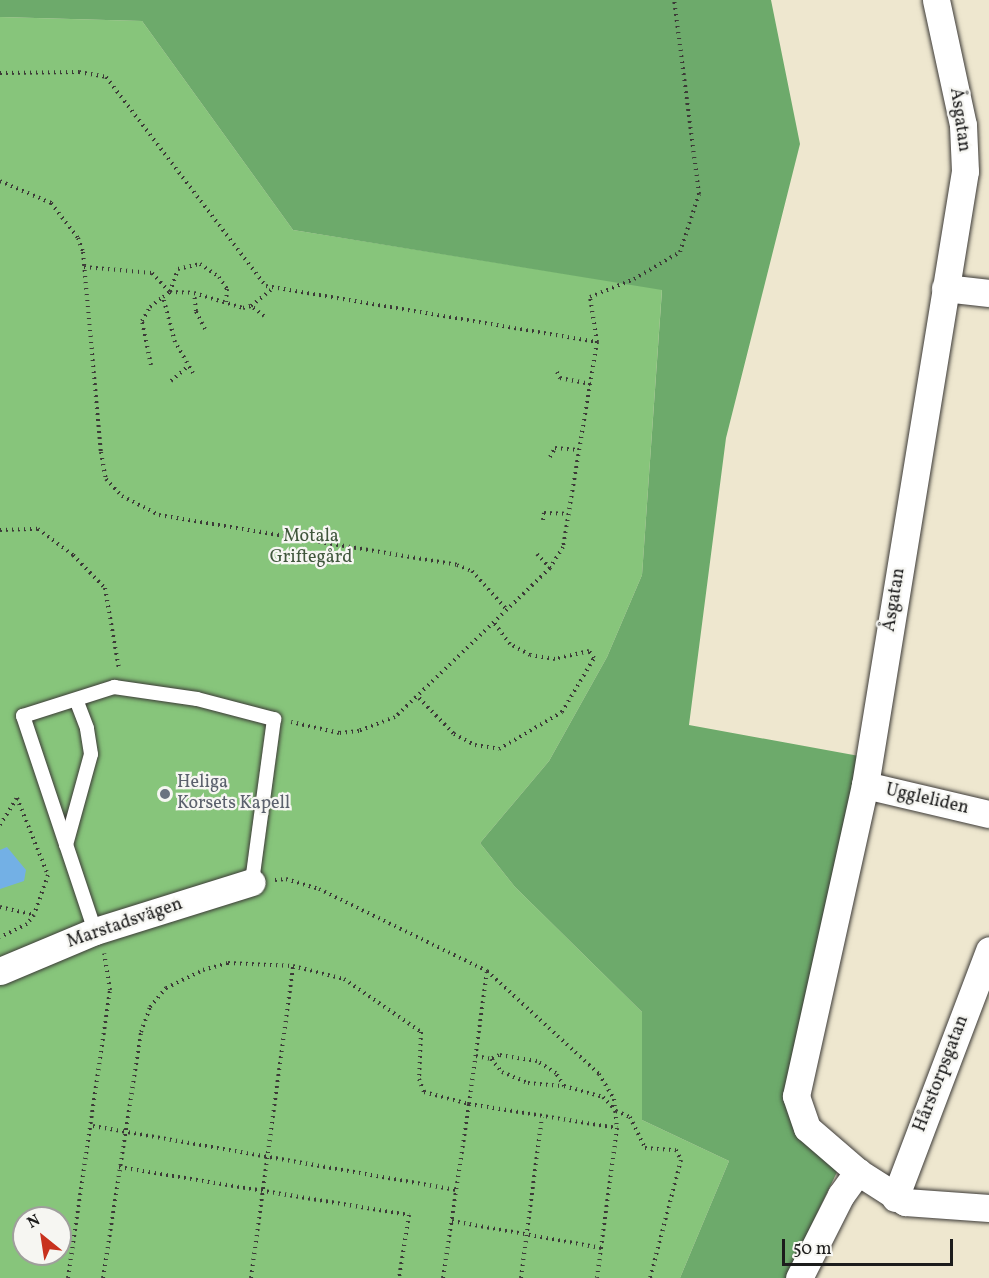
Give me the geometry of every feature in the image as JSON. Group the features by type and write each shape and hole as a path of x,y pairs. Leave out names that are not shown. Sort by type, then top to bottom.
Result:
{"street":[{"name":"Åsgatan","path":"895,1198 858,1172 807,1128 796,1096 865,785 965,171 965,144 936,0"},
{"path":"945,288 989,293"},
{"name":"Uggleliden","path":"865,785 989,814"},
{"name":"Marstadsvägen","path":"0,971 95,931 252,882"},
{"name":"Hårstorpsgatan","path":"895,1198 989,952"},
{"path":"799,1278 841,1195 858,1172"},
{"path":"895,1198 915,1203 989,1208"}],"lane":[{"path":"95,931 23,716 121,688 197,699 274,719 252,882"},
{"path":"66,845 85,789 91,754 87,728 75,700"}],"path":[{"path":"274,719 339,733 359,732 395,717 419,698 550,568 563,547 597,342 590,297 634,279 680,252 699,194 674,0"},
{"path":"0,73 79,72 106,77 258,279 273,288 597,342"},
{"path":"0,181 34,193 64,214 78,238 84,267 101,452 106,479 122,496 159,514 457,565 472,571 507,610"},
{"path":"151,365 142,321 150,307 170,292 178,269 200,264 219,277 227,289 226,302"},
{"path":"84,267 152,273 170,292 194,293 243,308 251,306 273,288"},
{"path":"194,293 196,311 205,329"},
{"path":"163,297 176,342 194,373"},
{"path":"251,306 264,316"},
{"path":"171,381 188,366"},
{"path":"557,372 560,378 590,384"},
{"path":"550,457 555,448 579,450"},
{"path":"543,520 544,513 568,514"},
{"path":"0,530 38,529 73,555 105,588 121,688"},
{"path":"537,554 550,568"},
{"path":"419,698 454,734 475,745 499,749 562,712 594,658 590,651 555,659 530,655 510,644 494,623"},
{"path":"0,825 17,798 48,875 34,915 27,924 0,937"},
{"path":"252,882 286,879 319,890 487,971 599,1074 608,1086 616,1111 617,1128 597,1278"},
{"path":"0,907 34,915"},
{"path":"68,1278 93,1126 110,990 108,966 95,931"},
{"path":"103,1278 141,1032 150,1007 166,988 203,970 228,963 293,966 344,979 421,1032 419,1079 424,1092 469,1104 617,1128"},
{"path":"251,1278 293,966"},
{"path":"443,1278 487,971"},
{"path":"476,1056 491,1059 499,1055 537,1061 556,1073 564,1086"},
{"path":"491,1059 502,1072 528,1083 590,1090 616,1111 630,1117 645,1148 676,1149 681,1160 650,1278"},
{"path":"520,1278 542,1116"},
{"path":"93,1126 456,1190"},
{"path":"119,1167 409,1215 399,1278"},
{"path":"452,1221 602,1248"}],"green space":[{"path":"0,0 771,0 800,144 726,438 689,725 870,758 803,1124 837,1172 786,1278 680,1278 729,1161 642,1120 642,1012 515,887 480,843 549,761 607,657 642,575 662,290 293,230 142,21 0,17"},
{"name":"Motala Griftegård","path":"0,17 142,21 293,230 662,289 642,575 607,657 549,761 480,843 515,887 642,1012 642,1120 729,1161 680,1278 0,1278"}],"water":[{"path":"7,847 26,870 24,881 0,889 0,850"}],"place":[{"name":"Heliga Korsets Kapell","path":"165,794"}]}
